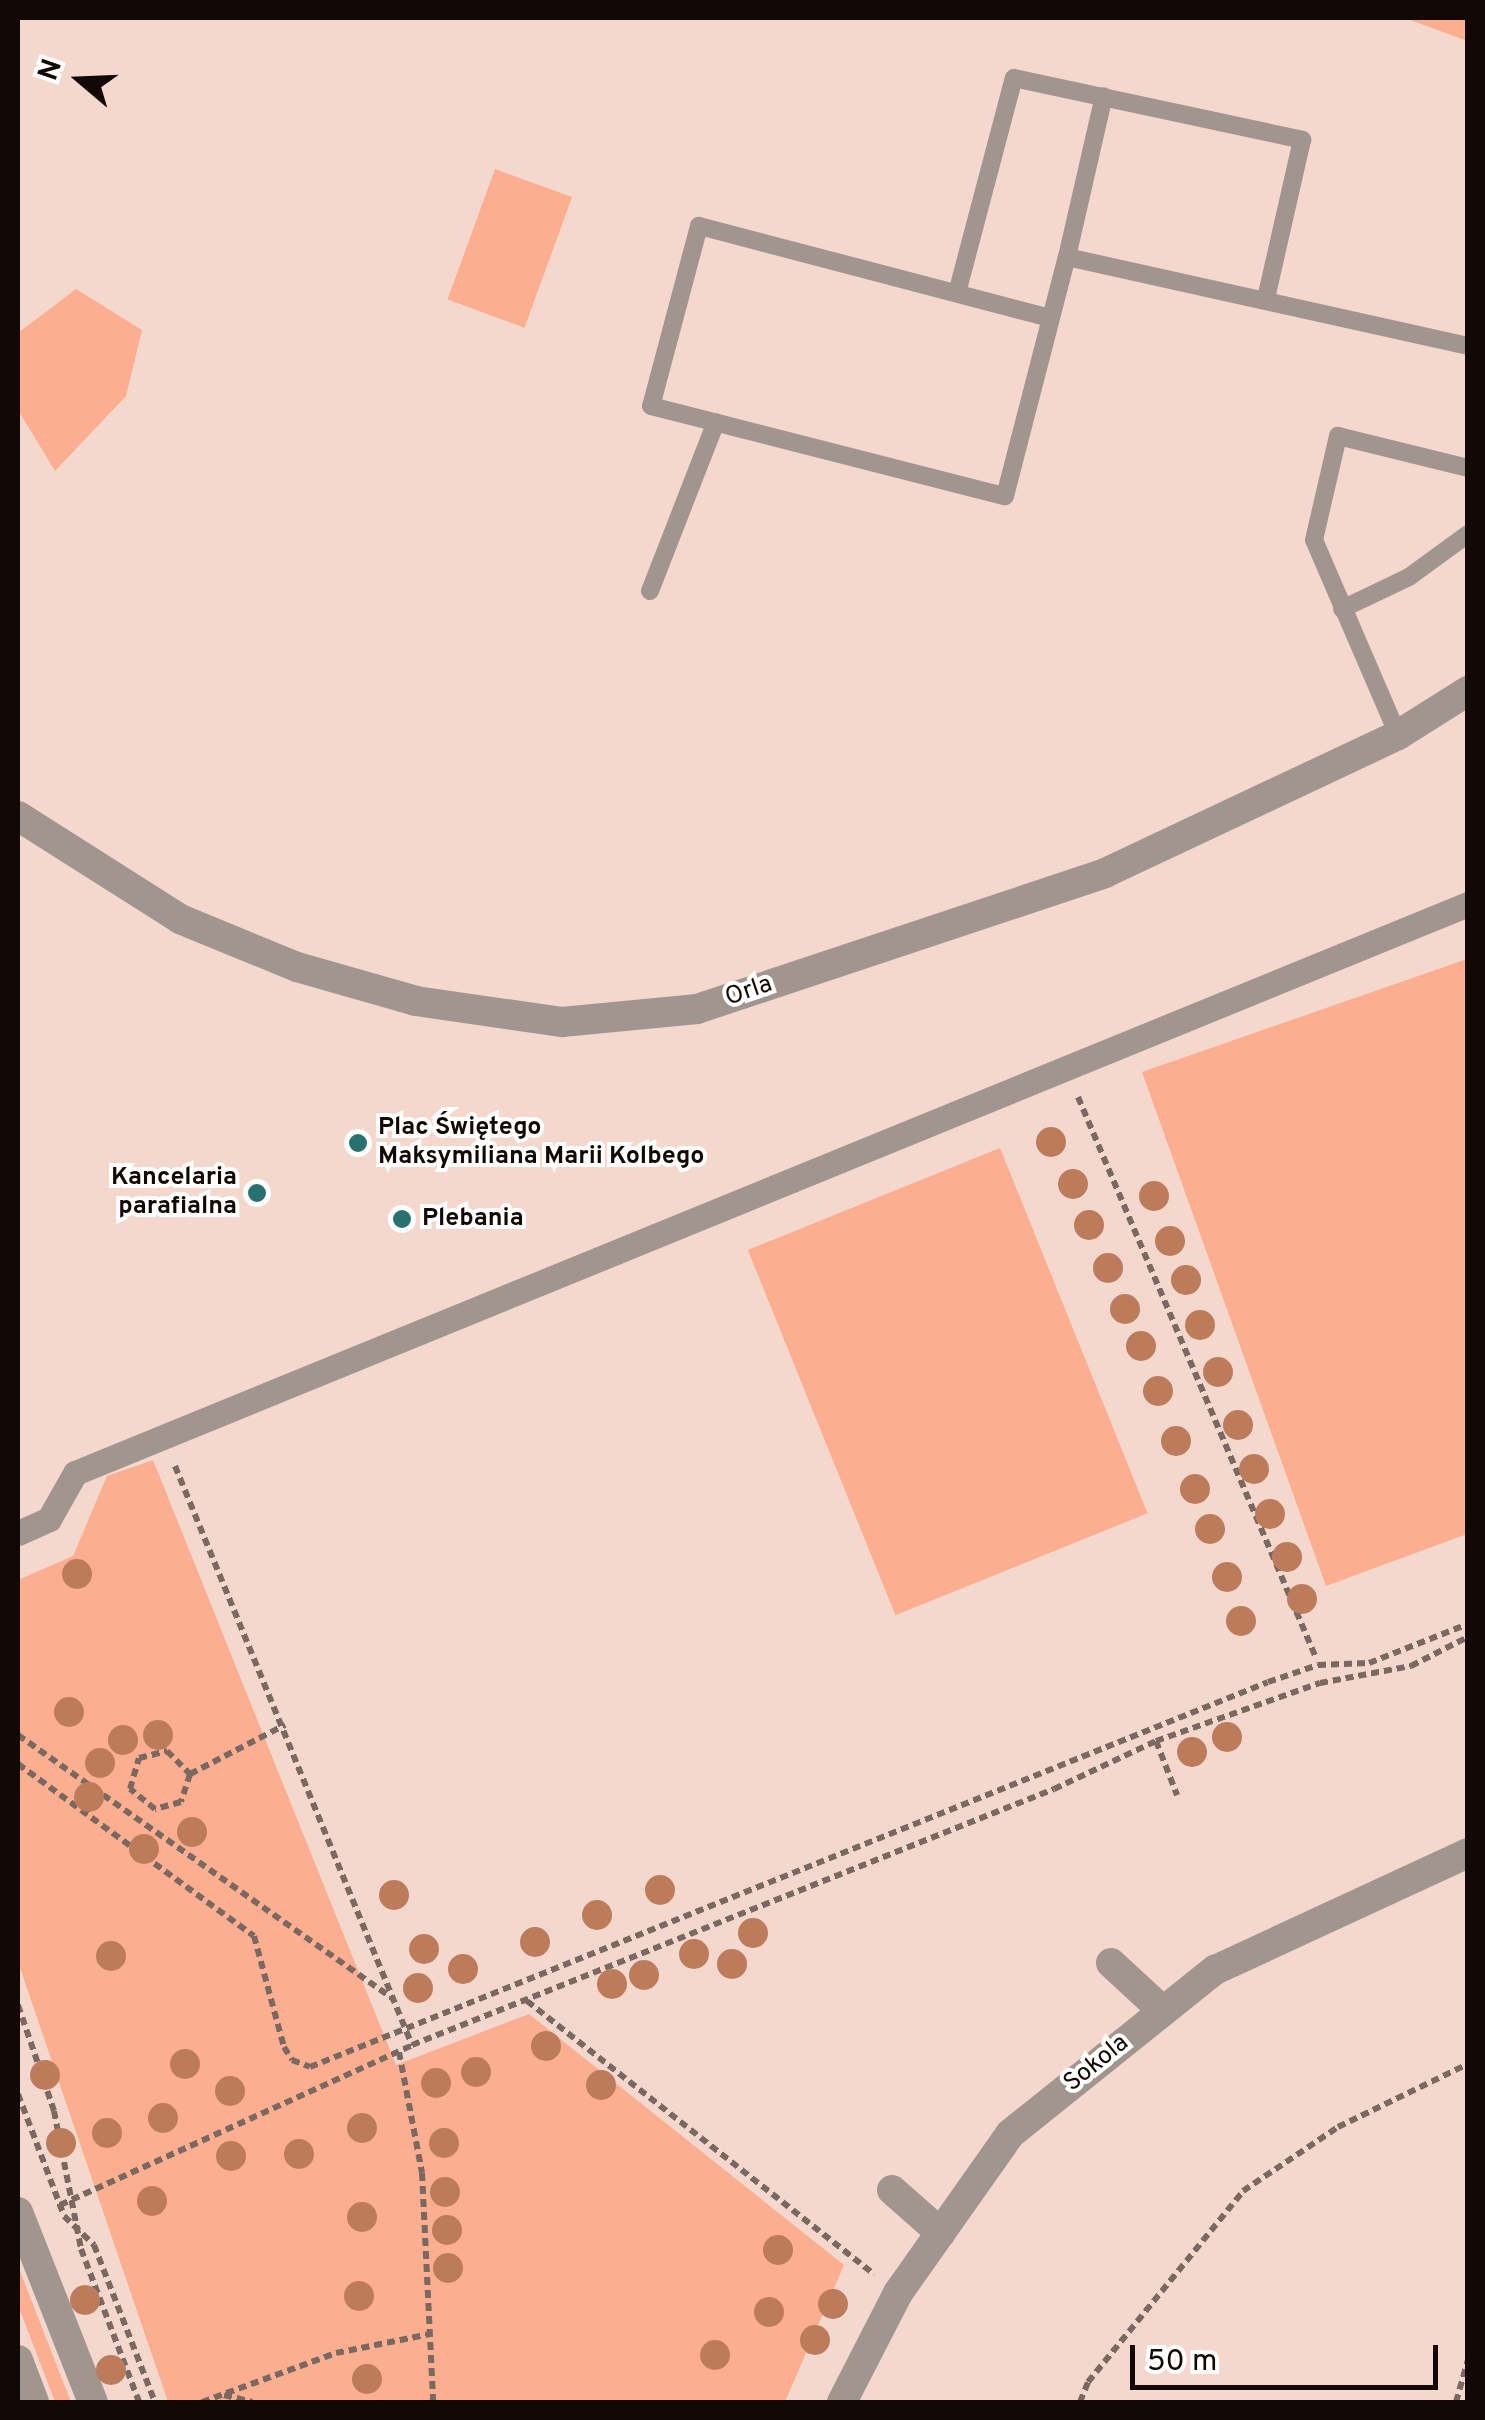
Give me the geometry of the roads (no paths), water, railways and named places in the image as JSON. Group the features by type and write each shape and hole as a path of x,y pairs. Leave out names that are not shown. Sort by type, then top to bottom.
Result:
{"street":[{"name":"Orla","path":"18,816 180,920 297,967 416,1001 562,1022 698,1009 1105,872 1398,734 1468,691"},
{"path":"18,1532 49,1519 75,1473 1468,904"},
{"name":"Sokola","path":"842,2402 898,2293 1010,2134 1215,1970 1468,1854"},
{"path":"1111,1964 1163,2011"},
{"path":"892,2190 941,2232"},
{"path":"18,2212 93,2402"},
{"path":"18,2360 34,2402"}],"lane":[{"path":"957,293 1014,78 1302,140 1266,299"},
{"path":"1050,318 699,226 651,406 1006,496 1068,257 1104,96"},
{"path":"1068,257 1468,346"},
{"path":"650,592 716,422"},
{"path":"1398,734 1314,540 1338,436 1468,468"},
{"path":"1342,609 1409,577 1468,534"}],"place":[{"name":"Plac Świętego Maksymiliana Marii Kolbego","path":"358,1143"},
{"name":"Kancelaria parafialna","path":"257,1193"},
{"name":"Plebania","path":"402,1219"}]}
